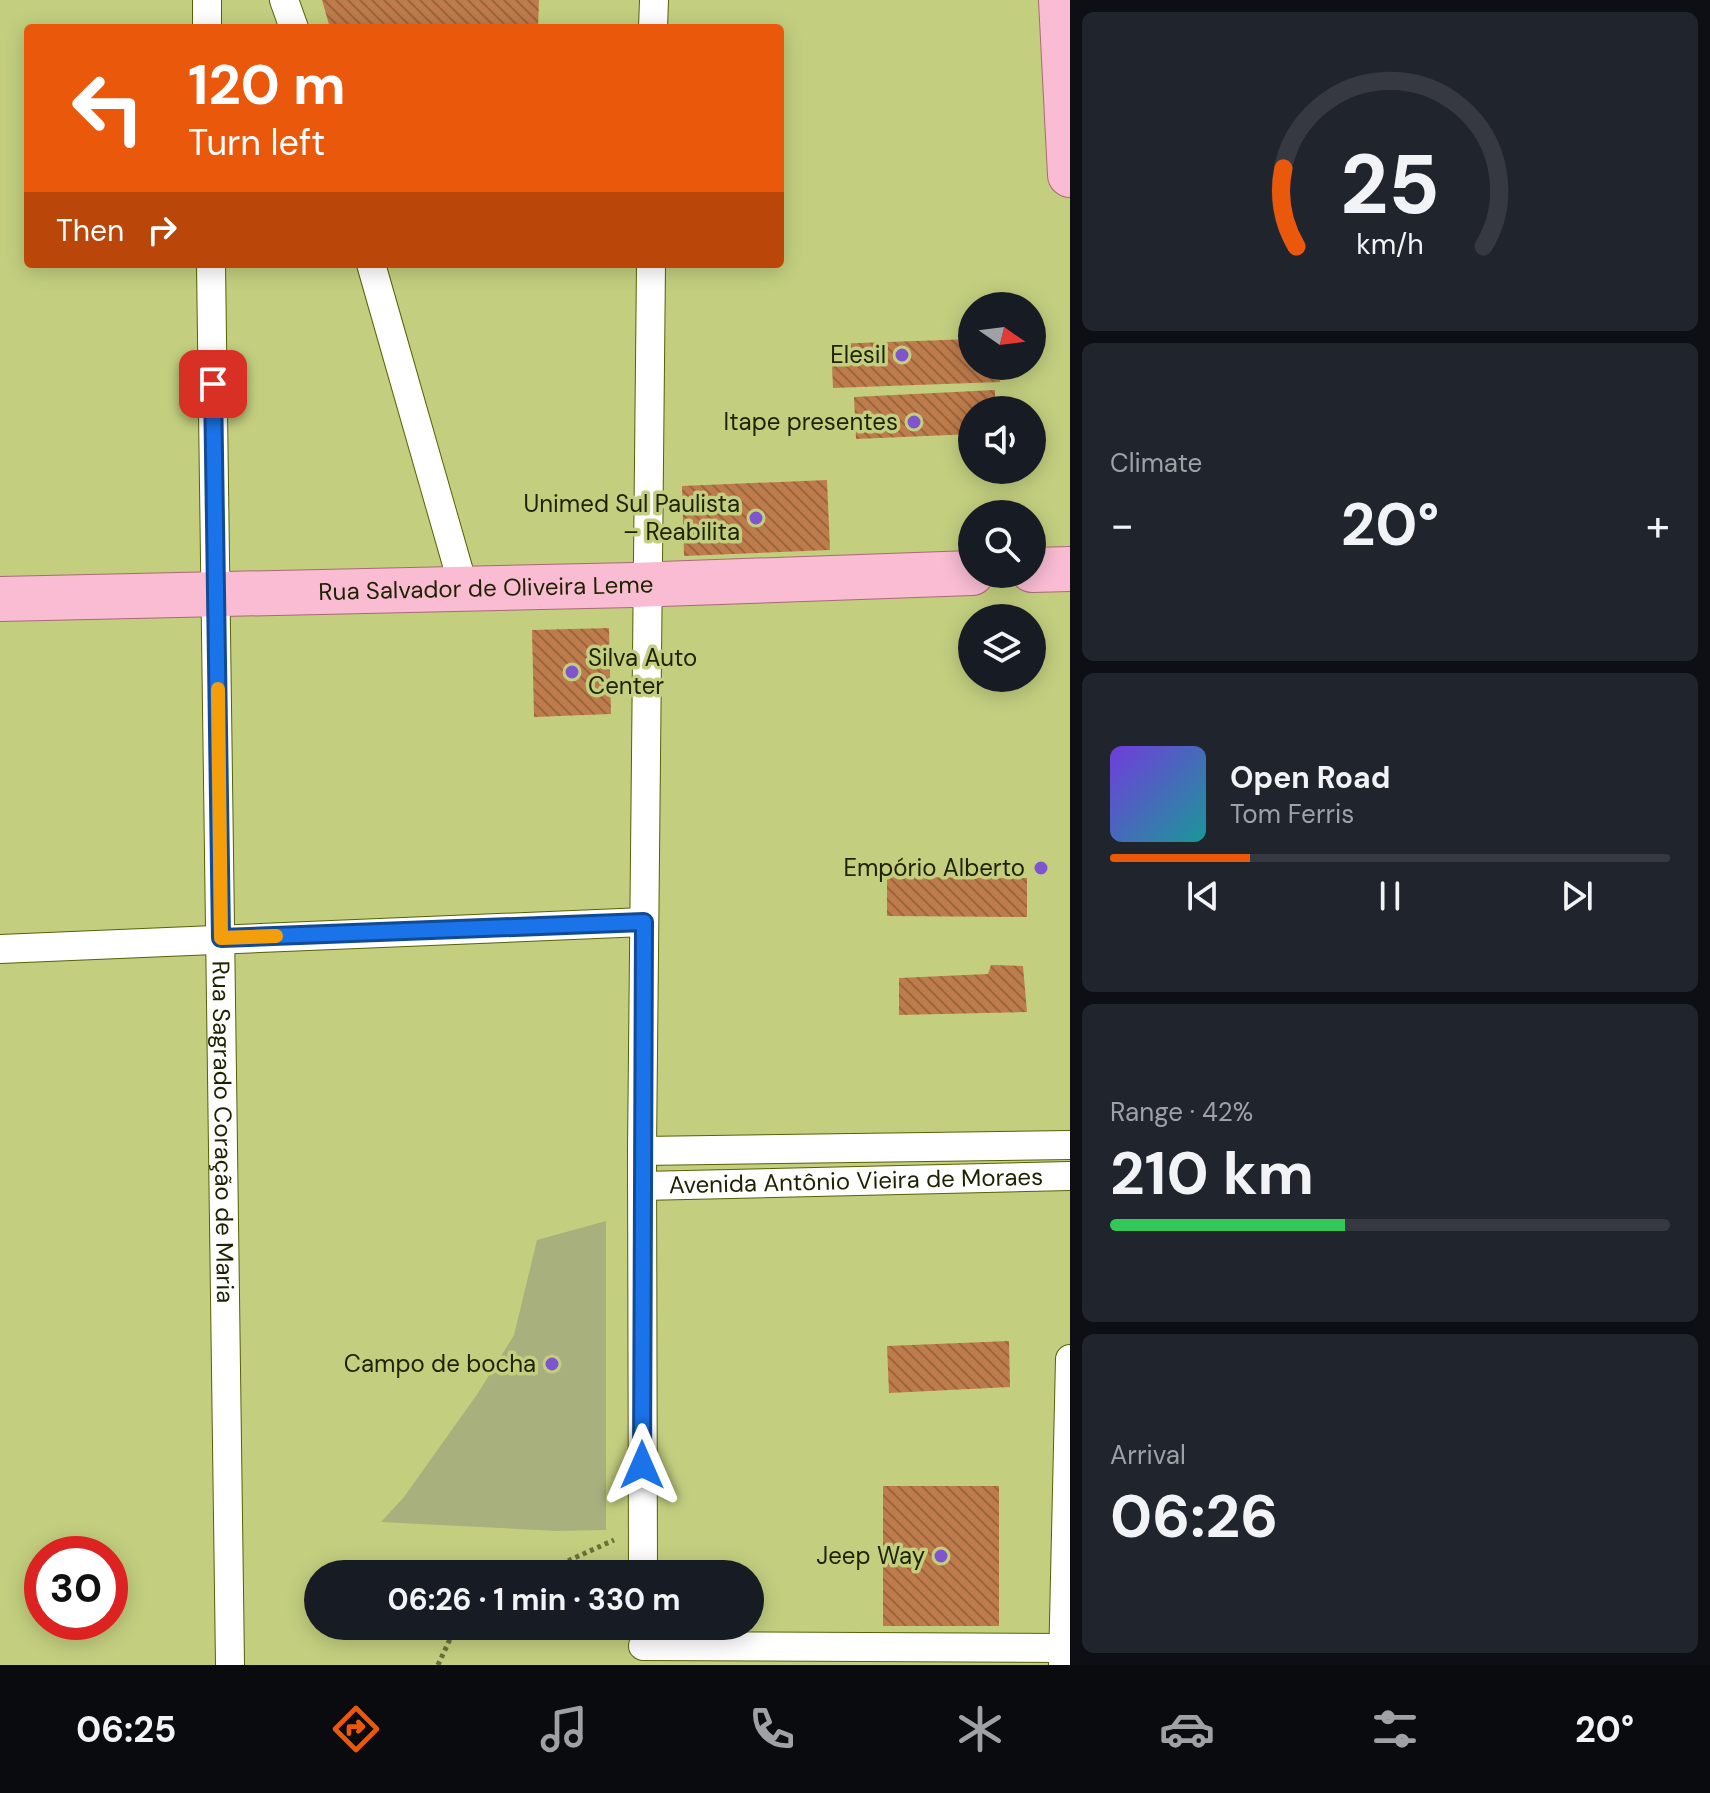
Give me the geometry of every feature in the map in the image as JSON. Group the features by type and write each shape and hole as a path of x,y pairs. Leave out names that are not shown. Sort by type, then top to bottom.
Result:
{"main road":[{"path":"1061,0 1070,175"},
{"path":"1046,570 1070,569"},
{"name":"Rua Salvador de Oliveira Leme","path":"0,599 647,585 958,574"}],"street":[{"path":"207,0 207,24"},
{"path":"284,0 293,24"},
{"path":"653,24 654,0"},
{"name":"Rua Sagrado Coração de Maria","path":"211,268 230,1665"},
{"path":"372,268 464,589"},
{"path":"643,1560 642,1151 651,268"},
{"path":"0,949 644,922"},
{"name":"Avenida Antônio Vieira de Moraes","path":"642,1151 1070,1145"},
{"name":"Avenida Antônio Vieira de Moraes","path":"642,1186 1070,1176"},
{"path":"643,1646 1064,1657 1070,1359"}],"path":[{"path":"570,1560 643,1527"},
{"path":"438,1665 450,1640"}],"green space":[{"name":"Campo de bocha","path":"606,1221 606,1530 557,1531 381,1522 404,1497 478,1393 514,1335 537,1240"}],"building":[{"path":"322,0 539,0 538,24 329,24"},
{"name":"Elesil","path":"958,339 958,380 1000,382 833,388 831,344"},
{"name":"Itape presentes","path":"995,390 995,396 958,396 958,435 856,439 854,397"},
{"name":"Unimed Sul Paulista – Reabilita","path":"827,480 830,550 684,556 682,486"},
{"name":"Silva Auto Center","path":"609,628 611,714 534,717 532,630"},
{"path":"887,877 1027,878 1027,917 887,916"},
{"path":"991,965 1023,966 1027,1012 899,1015 899,978 988,974"},
{"path":"1009,1341 1010,1387 889,1393 887,1346"},
{"name":"Jeep Way","path":"883,1486 999,1486 999,1626 883,1626"}],"slow traffic":[{"path":"218,689 221,938 276,936"}],"place":[{"name":"Elesil","path":"902,355"},
{"name":"Itape presentes","path":"914,422"},
{"name":"Unimed Sul Paulista – Reabilita","path":"756,518"},
{"name":"Silva Auto Center","path":"572,672"},
{"name":"Empório Alberto","path":"1041,868"},
{"name":"Campo de bocha","path":"552,1364"},
{"name":"Jeep Way","path":"941,1556"}],"route":[{"path":"213,384 221,938 644,922 642,1465"}]}
